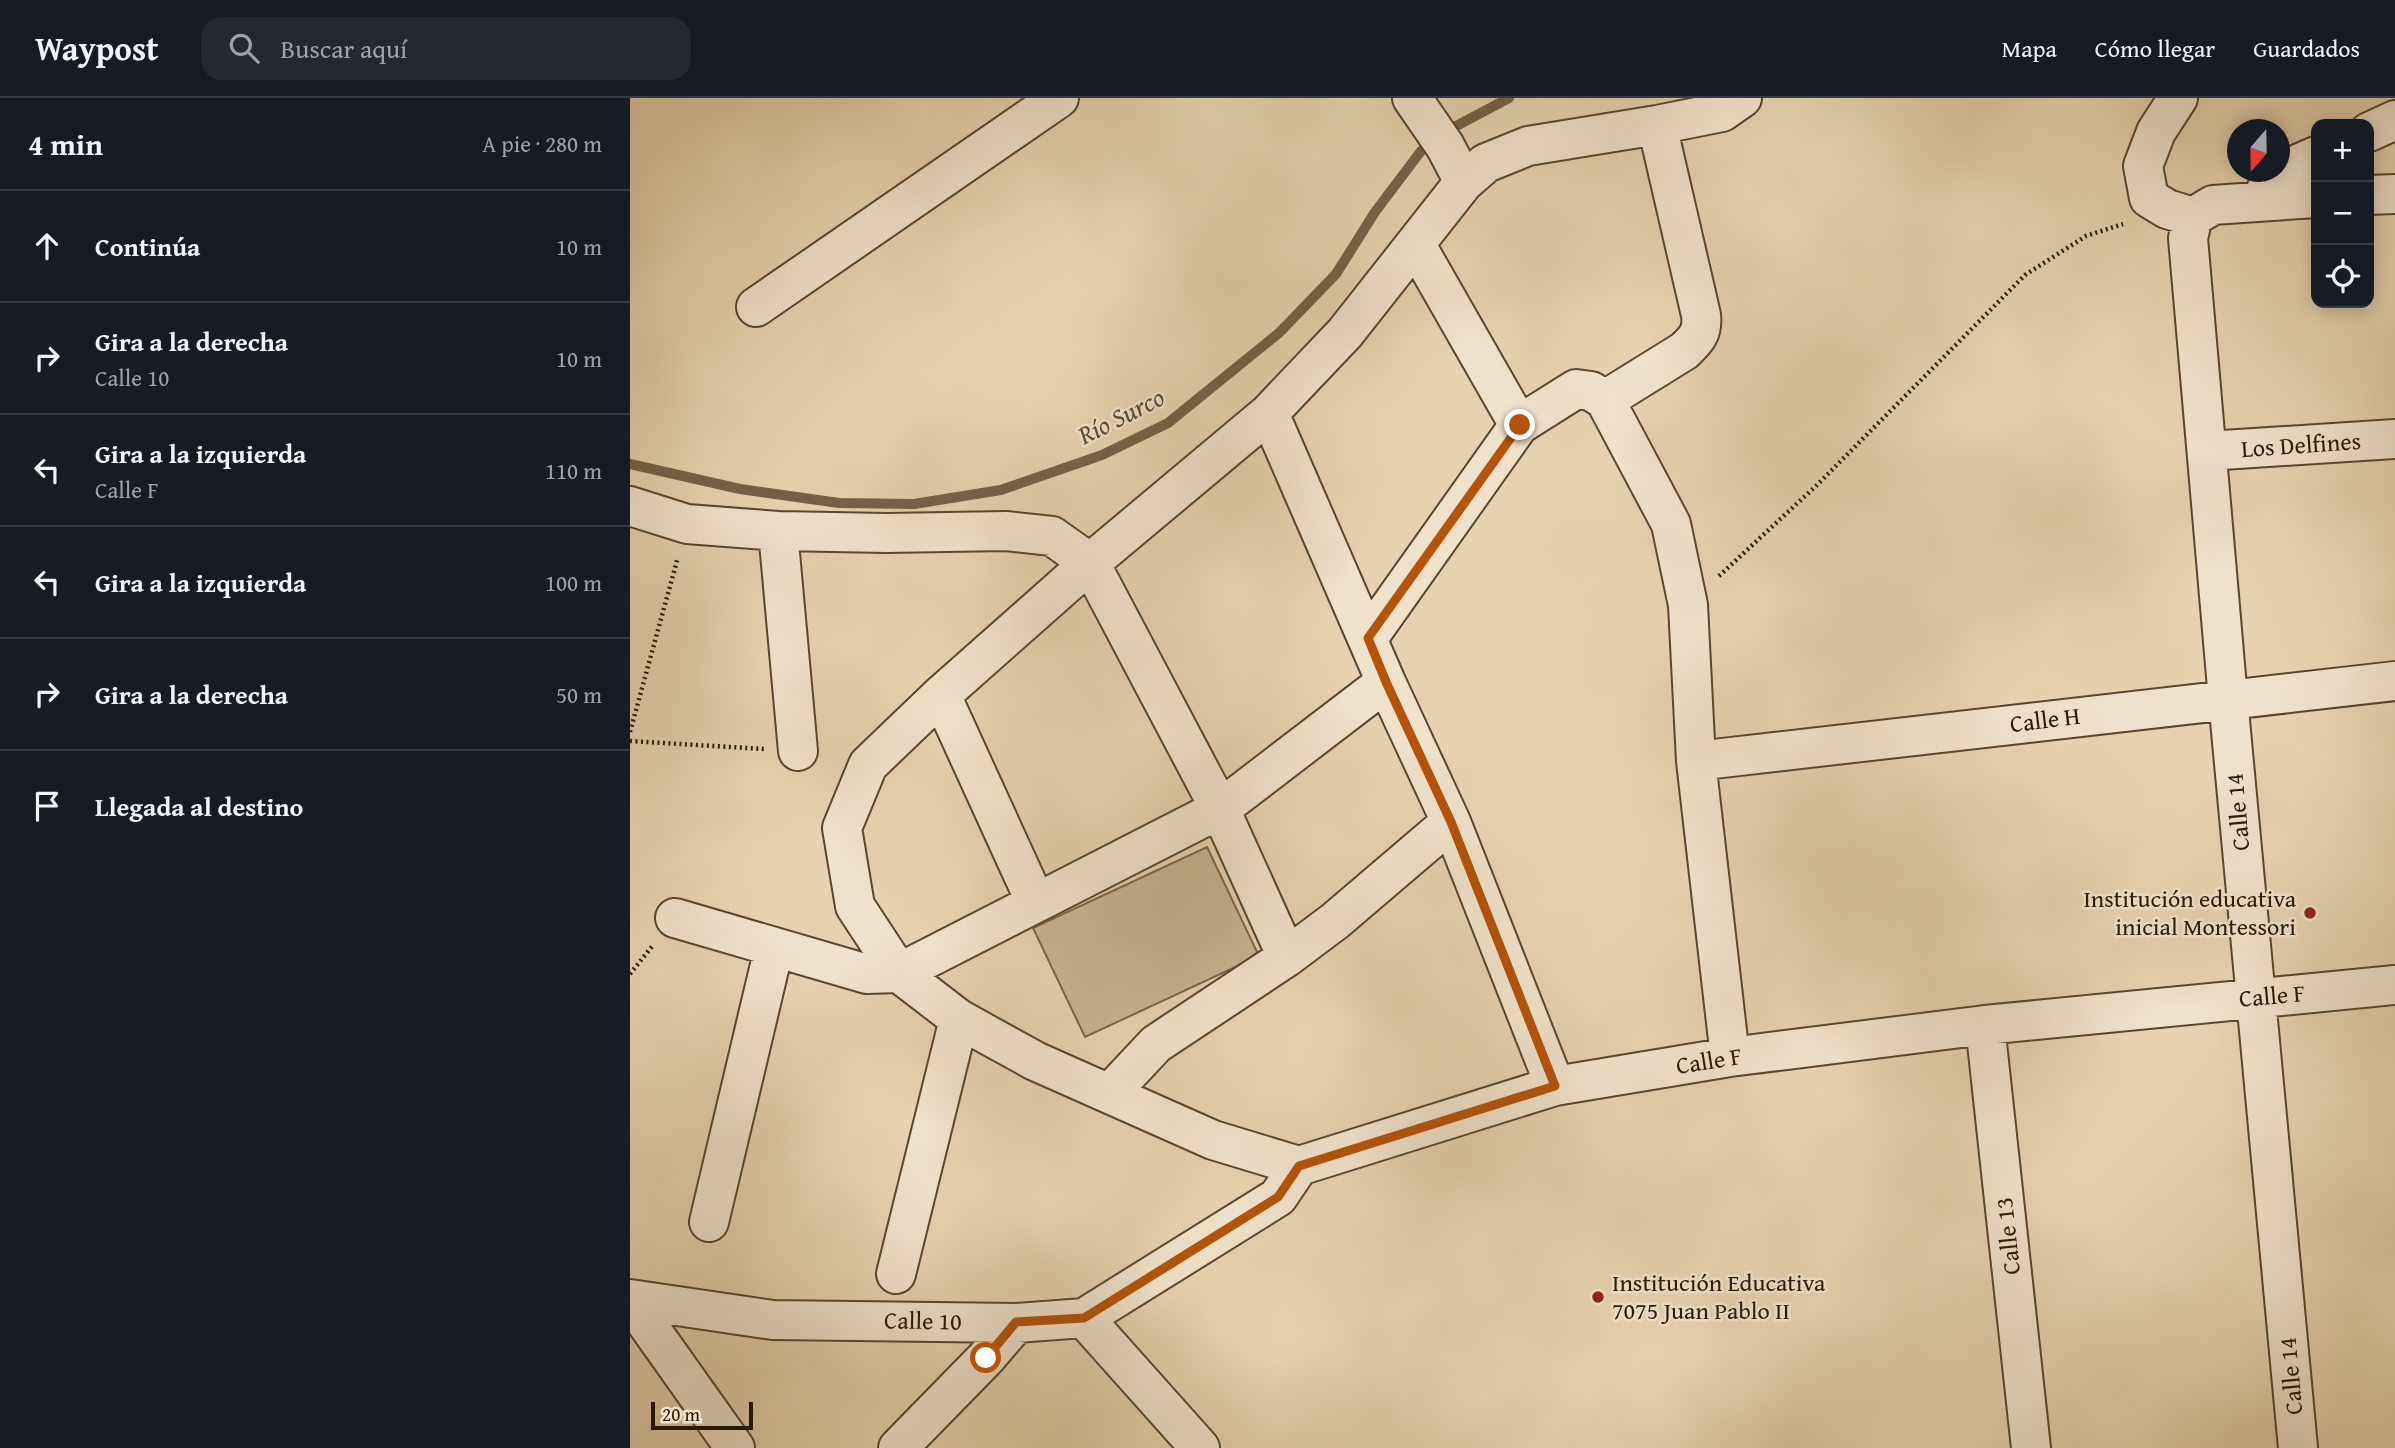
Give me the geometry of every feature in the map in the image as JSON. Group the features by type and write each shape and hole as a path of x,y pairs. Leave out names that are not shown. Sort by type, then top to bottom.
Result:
{"street":[{"path":"756,307 1059,98"},
{"path":"1412,98 1445,146 1464,182"},
{"path":"1200,1448 1084,1318 1278,1197 1299,1166 1213,1140 1035,1061 959,1019 899,973 855,906 842,828 868,765 1090,563 1269,413 1345,333 1464,182 1486,163 1528,146 1722,112 1742,98"},
{"path":"2178,98 2156,132 2143,166 2149,198 2180,213 2213,205 2311,198"},
{"path":"2374,130 2395,120"},
{"path":"1605,400 1684,351 1702,330 1701,315 1657,125"},
{"path":"2261,200 2268,183 2284,170 2311,158"},
{"path":"2374,195 2395,194"},
{"name":"Calle 14","path":"2180,213 2188,238 2298,1448"},
{"path":"1416,245 1520,425"},
{"path":"1368,638 1520,425 1576,389 1591,391 1605,400 1671,524 1688,605 1696,761 1730,1057"},
{"path":"1269,413 1386,682 1451,822 1555,1086"},
{"name":"Los Delfines","path":"2207,451 2395,439"},
{"path":"630,506 687,524 778,531 1006,531 1052,536 1090,563 1220,809 1287,957"},
{"path":"778,531 798,751"},
{"name":"Calle H","path":"1696,761 2395,681"},
{"path":"675,918 867,974 899,973 1220,809 1386,682"},
{"path":"942,695 1036,903"},
{"path":"1110,1093 1156,1044 1287,957 1335,921 1451,822"},
{"path":"709,1222 774,948"},
{"name":"Calle F","path":"1299,1166 1555,1086 1730,1057 1985,1025 2395,985"},
{"path":"896,1273 959,1019"},
{"name":"Calle 13","path":"1985,1025 2031,1448"},
{"path":"630,1300 736,1448"},
{"name":"Calle 10","path":"630,1300 773,1320 1016,1322 1084,1318"},
{"path":"898,1448 986,1358 1016,1322"}],"path":[{"path":"1688,605 1817,485 2025,275 2086,236 2180,213"},
{"path":"630,732 687,524"},
{"path":"630,741 798,751"}],"shaded area":[{"path":"1207,847 1259,956 1085,1037 1033,928"}],"waterway":[{"name":"Río Surco","path":"630,464 740,489 839,503 914,504 1001,490 1102,455 1168,423 1279,333 1336,274 1375,212 1421,151 1443,133 1509,98"}],"place":[{"name":"Institución educativa inicial Montessori","path":"2310,913"},
{"name":"Institución Educativa 7075 Juan Pablo II","path":"1598,1297"}],"route":[{"path":"986,1358 1016,1322 1084,1318 1278,1197 1299,1166 1555,1086 1451,822 1368,638 1520,425"}]}
